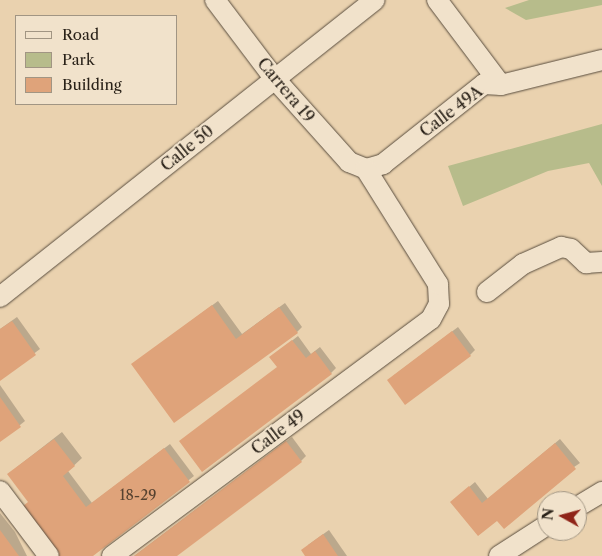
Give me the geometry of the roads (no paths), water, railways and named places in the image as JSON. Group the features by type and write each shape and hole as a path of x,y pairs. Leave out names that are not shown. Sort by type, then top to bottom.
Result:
{"street":[{"name":"Carrera 19","path":"215,0 274,78 349,162 366,169"},
{"name":"Calle 50","path":"0,298 274,78 375,0"},
{"path":"437,0 501,85"},
{"name":"Calle 49A","path":"366,169 383,164 470,92 484,84 501,85 602,60"},
{"name":"Calle 49","path":"112,556 431,319 439,304 438,284 366,169"},
{"path":"487,292 523,264 561,247 571,248 586,263 602,262"},
{"path":"0,491 49,556"},
{"path":"587,501 602,492"},
{"path":"511,552 537,532"}]}
